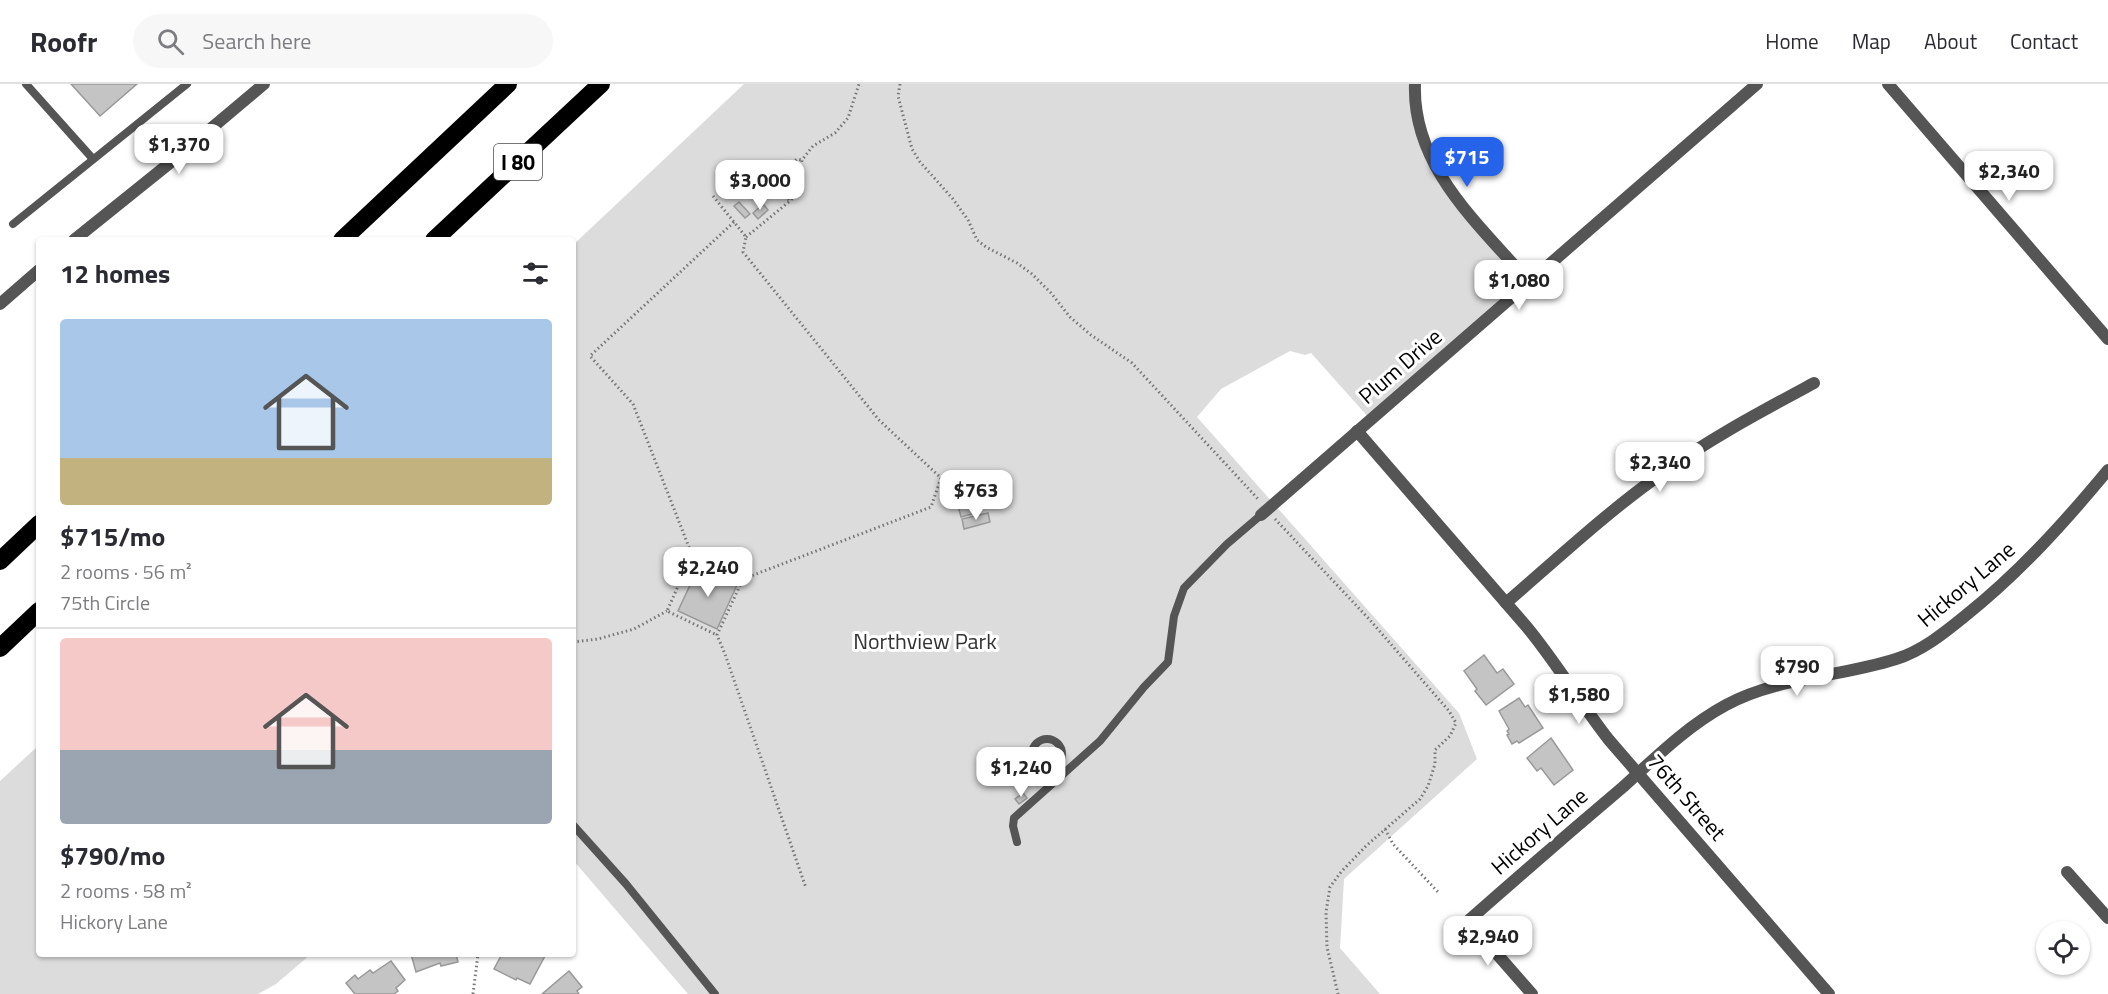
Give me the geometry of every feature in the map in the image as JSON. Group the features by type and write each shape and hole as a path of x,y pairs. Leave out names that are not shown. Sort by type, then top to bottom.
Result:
{"highway":[{"path":"345,237 508,84"},
{"name":"I 80","path":"437,237 601,84"},
{"path":"0,554 36,526"},
{"path":"0,561 36,527"},
{"path":"0,648 36,614"}],"street":[{"path":"78,237 264,84"},
{"path":"1415,84 1416,112 1422,138 1432,163 1454,196 1529,282"},
{"name":"Plum Drive","path":"1264,512 1757,84"},
{"path":"1888,84 2108,339"},
{"path":"0,303 36,273"},
{"path":"1506,603 1615,509 1660,474 1710,441 1814,383"},
{"name":"76th Street","path":"1357,431 1543,646 1589,714 1829,994"},
{"name":"Hickory Lane","path":"1532,994 1468,921 1701,720 1751,694 1870,667 1899,658 1944,633 1989,597 2032,557 2072,514 2108,470"},
{"path":"2067,872 2108,918"}],"lane":[{"path":"26,84 93,159"},
{"path":"13,224 188,84"},
{"path":"1017,842 1013,826 1014,818 1100,741 1144,687 1168,662 1174,616 1185,588 1227,544 1264,512"},
{"path":"1056,765 1063,772"},
{"path":"576,828 626,884 715,994"}],"path":[{"path":"806,888 717,635 742,579 931,507 941,478 879,420 743,252 746,237 790,201 798,191 802,160 813,146 835,133 848,118 859,84"},
{"path":"900,84 898,96 912,149 920,162 953,199 968,220 977,240 1032,274 1070,317 1091,335 1132,363 1233,471 1264,512 1369,619 1449,711 1456,723 1450,736 1435,750 1432,775 1420,799 1385,829 1341,872 1330,886 1326,912 1327,947 1338,994"},
{"path":"790,201 771,182 797,159 802,160"},
{"path":"780,174 791,185"},
{"path":"713,196 746,237"},
{"path":"734,222 590,356 633,404 692,555 742,579"},
{"path":"576,642 598,639 634,629 667,611 692,555"},
{"path":"667,611 717,635"},
{"path":"1385,829 1392,844 1438,892"},
{"path":"472,994 478,957"}],"green space":[{"name":"Northview Park","path":"744,84 1415,84 1432,163 1529,282 1370,419 1311,353 1305,355 1290,351 1221,389 1197,417 1459,713 1477,759 1344,879 1340,948 1380,994 688,994 576,863 576,242"},
{"path":"36,748 36,957 308,957 276,984 258,994 0,994 0,781"}],"building":[{"path":"71,84 137,84 100,116"},
{"path":"779,176 793,189 786,196 772,182"},
{"path":"739,202 750,214 745,218 734,206"},
{"path":"763,204 768,210 758,219 753,213"},
{"path":"975,493 979,512 961,517 956,498"},
{"path":"988,513 990,522 964,529 962,519"},
{"path":"698,568 737,585 717,629 678,611"},
{"path":"1484,655 1497,673 1503,669 1514,684 1486,705 1464,671"},
{"path":"1519,698 1525,707 1528,705 1543,728 1519,743 1517,741 1512,744 1507,735 1509,729 1499,711"},
{"path":"1551,738 1573,770 1554,785 1541,768 1537,771 1527,758"},
{"path":"1023,793 1027,798 1019,804 1015,799"},
{"path":"412,957 457,957 458,962 441,966 440,963 416,972"},
{"path":"500,957 544,957 530,984 494,969"},
{"path":"391,961 405,980 396,988 398,991 394,994 355,994 346,983 355,975 358,979 370,970 373,973"},
{"path":"569,971 582,987 577,991 579,994 542,994"}]}
